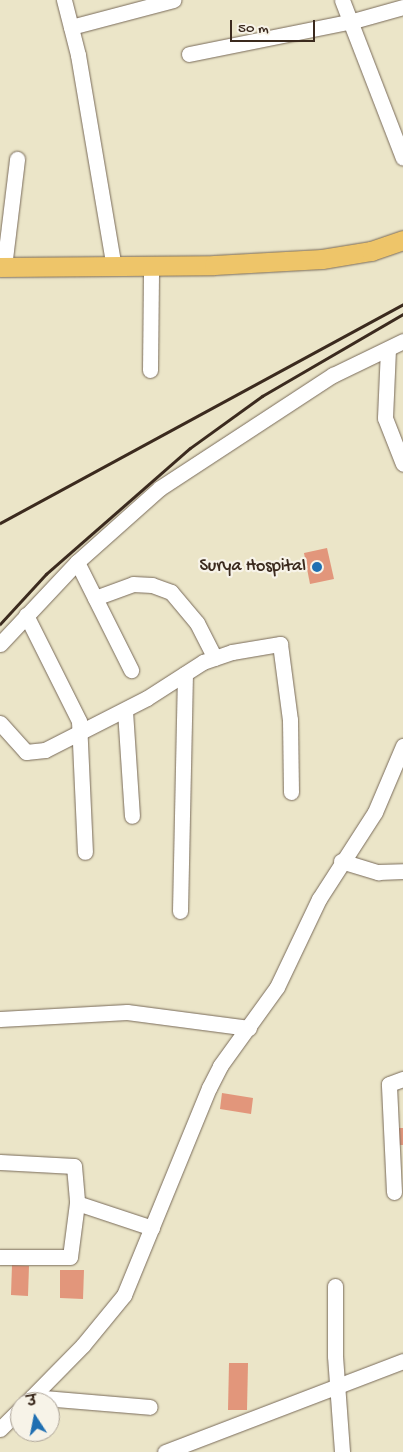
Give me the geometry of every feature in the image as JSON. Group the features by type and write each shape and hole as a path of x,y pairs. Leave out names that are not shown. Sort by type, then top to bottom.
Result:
{"main road":[{"path":"2,267 114,267 322,259 371,251 403,240"}],"street":[{"path":"64,0 71,27 114,267"},
{"path":"71,27 173,0"},
{"path":"342,0 353,21 403,158"},
{"path":"189,54 353,21 403,7"},
{"path":"2,267 17,159"},
{"path":"150,370 151,266"},
{"path":"0,644 77,562 160,488 246,429 333,375 403,341"},
{"path":"388,349 386,418 403,464"},
{"path":"77,562 130,670"},
{"path":"95,598 117,587 133,584 152,585 171,592 192,615 215,658"},
{"path":"26,615 79,721 86,852"},
{"path":"0,723 26,752 46,750 80,731 125,711 215,658 280,644 290,720 291,792"},
{"path":"180,910 185,674"},
{"path":"125,711 132,816"},
{"path":"36,1392 82,1345 124,1295 209,1088 220,1066 278,987 300,936 341,861 375,812 403,746"},
{"path":"341,861 378,872 403,871"},
{"path":"0,1018 128,1012 249,1028"},
{"path":"394,1192 389,1084 403,1079"},
{"path":"0,1162 74,1166 77,1203 70,1257 0,1257"},
{"path":"77,1203 152,1228"},
{"path":"335,1286 337,1388 342,1452"},
{"path":"165,1452 402,1365"},
{"path":"60,1401 150,1407"},
{"path":"0,1429 10,1414"}],"building":[{"path":"327,548 334,579 310,584 304,553"},
{"path":"222,1093 253,1098 251,1114 220,1109"},
{"path":"396,1128 403,1128 403,1145 397,1145"},
{"path":"12,1265 29,1266 28,1296 11,1295"},
{"path":"60,1270 84,1270 83,1299 60,1298"},
{"path":"229,1363 248,1363 247,1410 228,1410"}],"railway":[{"path":"0,523 403,304"},
{"path":"0,624 46,574 190,448 262,396 403,314"}],"place":[{"name":"Surya Hospital","path":"317,567"}]}
